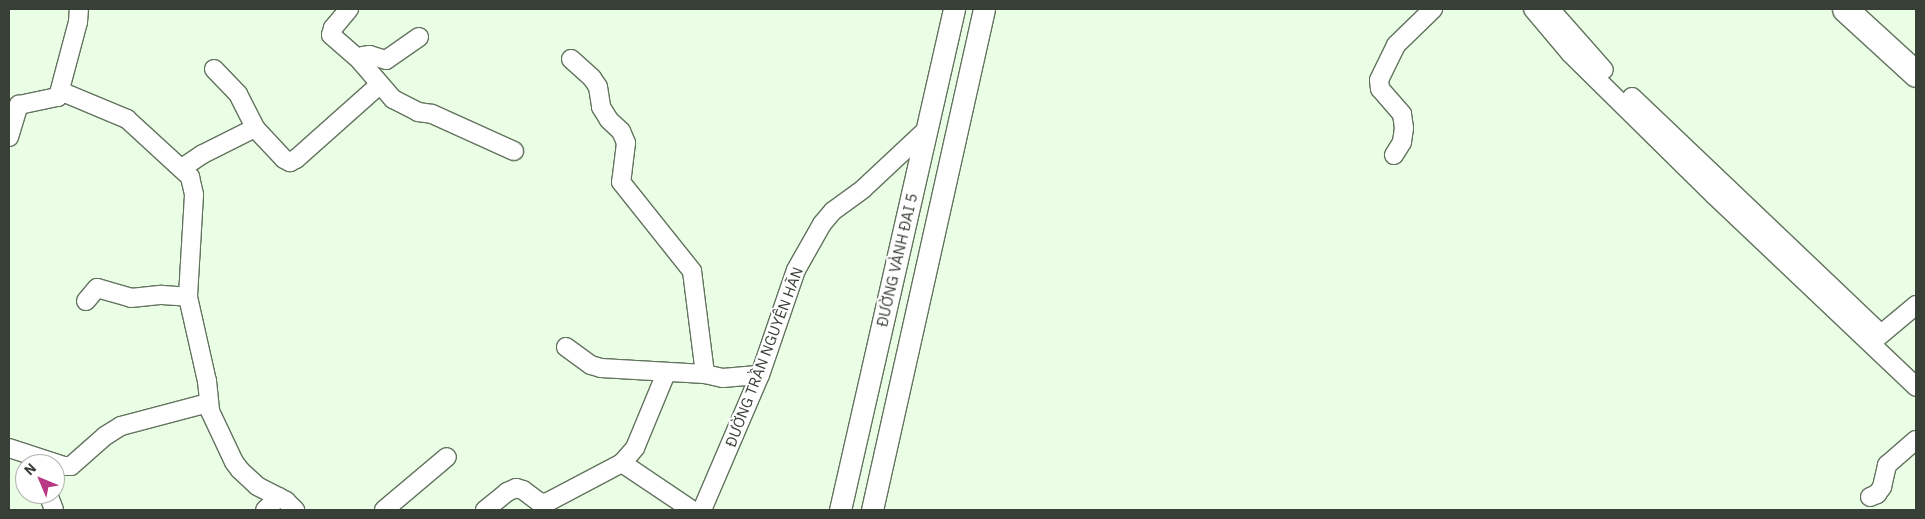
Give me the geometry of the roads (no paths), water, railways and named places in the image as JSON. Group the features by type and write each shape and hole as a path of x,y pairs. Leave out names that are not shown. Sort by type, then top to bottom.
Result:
{"highway":[{"path":"1846,9 1916,74"}],"main road":[{"name":"ĐƯỜNG VÀNH ĐAI 5","path":"840,510 954,9"},
{"name":"ĐƯỜNG VÀNH ĐAI 5","path":"872,510 984,9"}],"street":[{"path":"9,137 19,105 58,97 78,22 79,9"},
{"path":"349,9 333,28 331,35 360,60 392,99 418,112 432,114 514,151"},
{"path":"1394,155 1402,142 1404,128 1402,114 1380,89 1379,80 1396,45 1433,9"},
{"path":"1533,9 1570,53 1719,190 1875,338 1916,386"},
{"path":"1550,9 1600,67 1719,190"},
{"path":"360,60 370,55 386,60 420,38"},
{"path":"570,59 592,78 598,87 601,107 609,120 621,130 626,143 621,170 622,182 692,271 706,374"},
{"path":"214,69 238,94 255,128 284,159 290,162 296,159 379,85"},
{"path":"60,91 127,119 182,168 193,185 188,297 208,381 208,403 234,462 257,486 280,498 296,510"},
{"path":"182,168 203,154 255,128"},
{"name":"ĐƯỜNG TRẦN NGUYÊN HÃN","path":"702,510 760,375 790,284 822,224 833,211 863,189 926,130"},
{"path":"86,301 97,288 131,298 162,294 188,297"},
{"path":"1875,338 1916,305"},
{"path":"566,347 587,362 601,368 706,374 723,378 760,375"},
{"path":"485,510 507,492 516,488 523,490 539,502 546,503 622,463 636,448 666,373"},
{"path":"65,466 71,466 105,436 121,426 208,403"},
{"path":"1870,497 1877,494 1882,487 1887,465 1916,440"},
{"path":"9,448 23,454"},
{"path":"384,510 447,457"},
{"path":"622,463 692,510"},
{"path":"265,510 280,498"}]}
